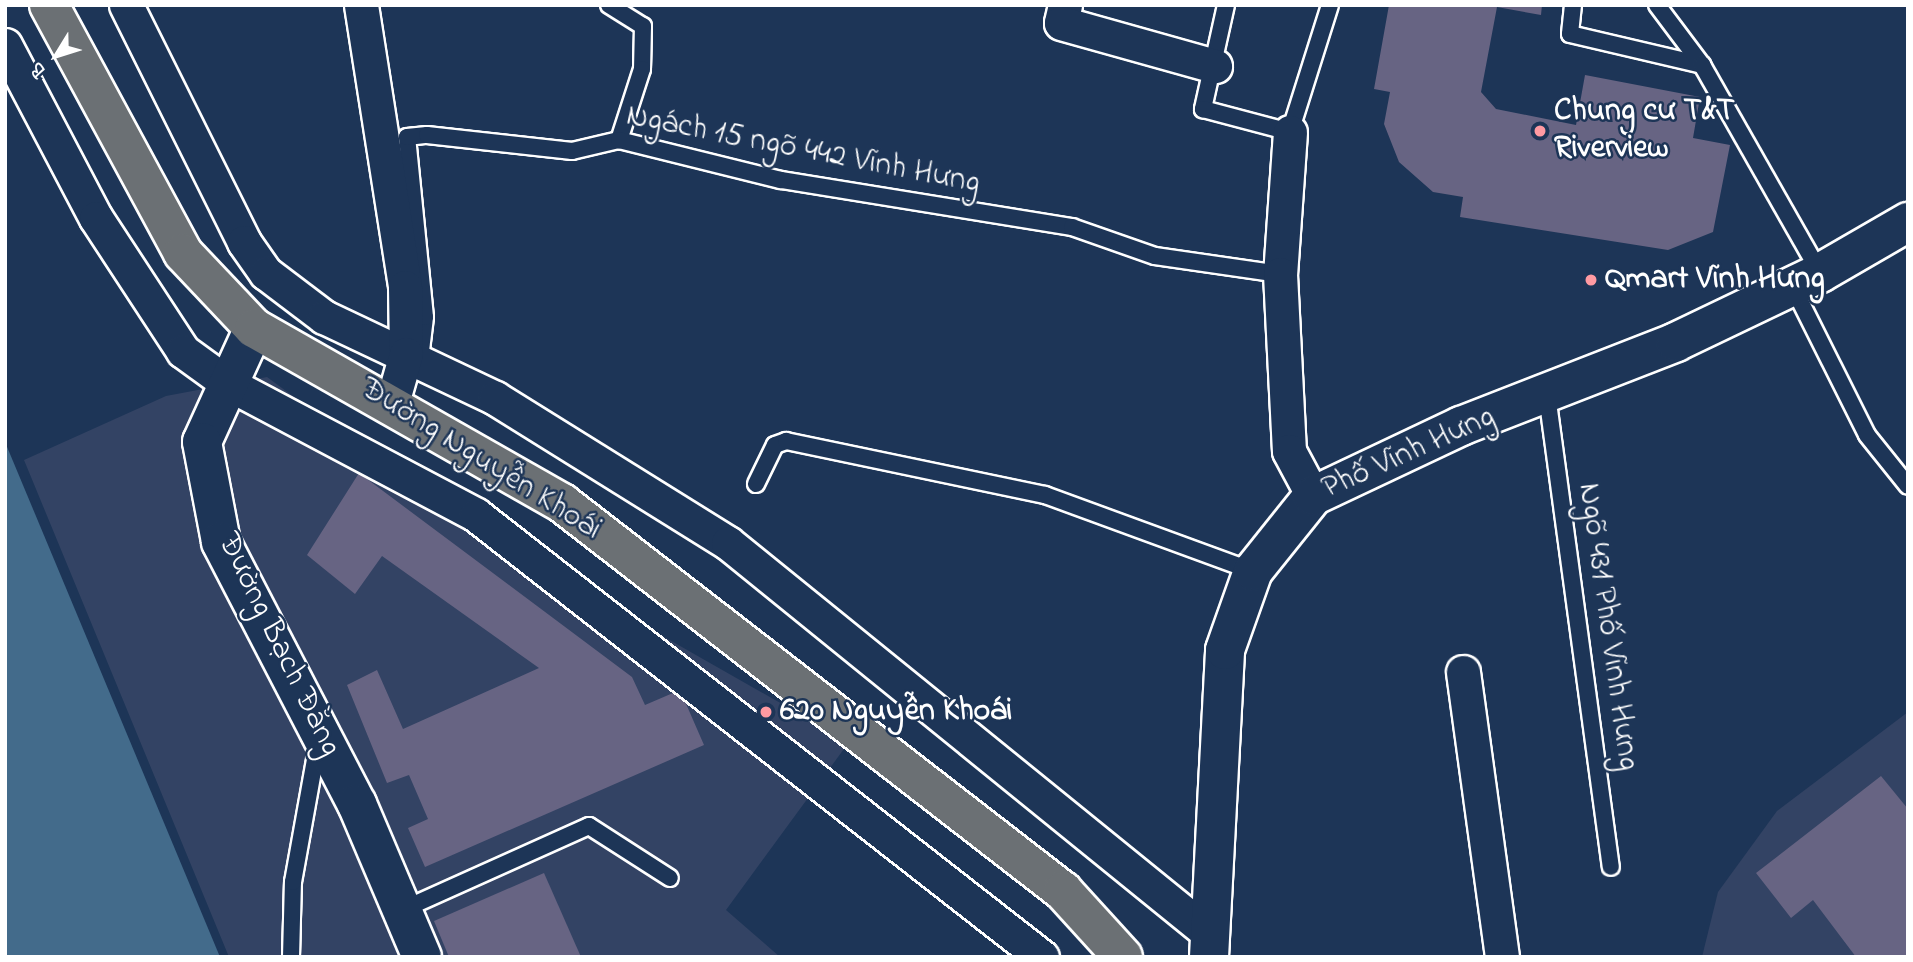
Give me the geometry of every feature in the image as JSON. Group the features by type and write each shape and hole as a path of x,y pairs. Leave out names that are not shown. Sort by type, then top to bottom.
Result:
{"main road":[{"name":"Đường Nguyễn Khoái","path":"49,5 183,253 254,328 392,403 562,503 1063,891 1123,957"},
{"name":"Phố Vĩnh Hưng","path":"1207,943 1225,650 1253,571 1313,496 1461,426 1547,395 1807,280 1908,222"},
{"name":"Đường Bạch Đằng","path":"254,328 202,442 221,542 320,734 422,957"}],"street":[{"name":"Đường Nguyễn Khoái","path":"126,5 244,242 266,272 324,317 495,398 728,542 1207,943"},
{"path":"361,5 405,287 413,357 392,403"},
{"path":"1065,5 1061,23 1215,66"},
{"name":"Đường Nguyễn Khoái","path":"5,45 96,218 183,351 227,383 476,514 1042,957"},
{"path":"1290,132 1280,274 1289,451 1313,496"},
{"path":"1463,672 1502,957"}],"lane":[{"path":"609,5 643,26 642,69 619,140"},
{"path":"1226,5 1215,66 1203,109 1290,132 1330,5"},
{"path":"1573,5 1570,34 1702,65"},
{"path":"1657,5 1702,65 1807,280 1867,435 1908,486"},
{"name":"Ngách 15 ngõ 442 Vĩnh Hưng","path":"413,357 425,317 407,137 572,151 619,140 781,180 1072,227 1155,256 1280,274"},
{"name":"Ngõ 431 Phố Vĩnh Hưng","path":"1547,395 1611,867"},
{"path":"756,484 775,445 786,441 1045,495 1253,571"},
{"path":"290,957 293,882 320,734"},
{"path":"402,910 589,826 670,878"}],"shaded area":[{"path":"267,377 471,527 849,742 726,910 780,957 229,957 24,460 166,396"},
{"path":"5,442 220,957 5,957"},
{"path":"1908,712 1908,957 1702,957 1718,892 1777,811"}],"building":[{"name":"Chung cư T&T Riverview","path":"1389,5 1542,5 1541,15 1497,7 1481,92 1496,109 1576,125 1585,75 1700,97 1693,138 1730,145 1713,232 1668,250 1460,217 1463,197 1433,192 1399,162 1384,124 1390,92 1374,89"},
{"path":"359,473 632,677 645,705 680,690 704,745 425,867 408,828 428,819 409,775 387,783 347,685 377,670 403,729 539,668 382,556 355,594 307,555"},
{"path":"1881,776 1908,809 1908,957 1856,957 1813,900 1791,918 1756,873"},
{"path":"544,873 581,957 449,957 434,921"}],"place":[{"name":"Chung cư T&T Riverview","path":"1540,131"},
{"name":"Qmart Vĩnh Hưng","path":"1591,280"},
{"name":"620 Nguyễn Khoái","path":"766,712"}]}
